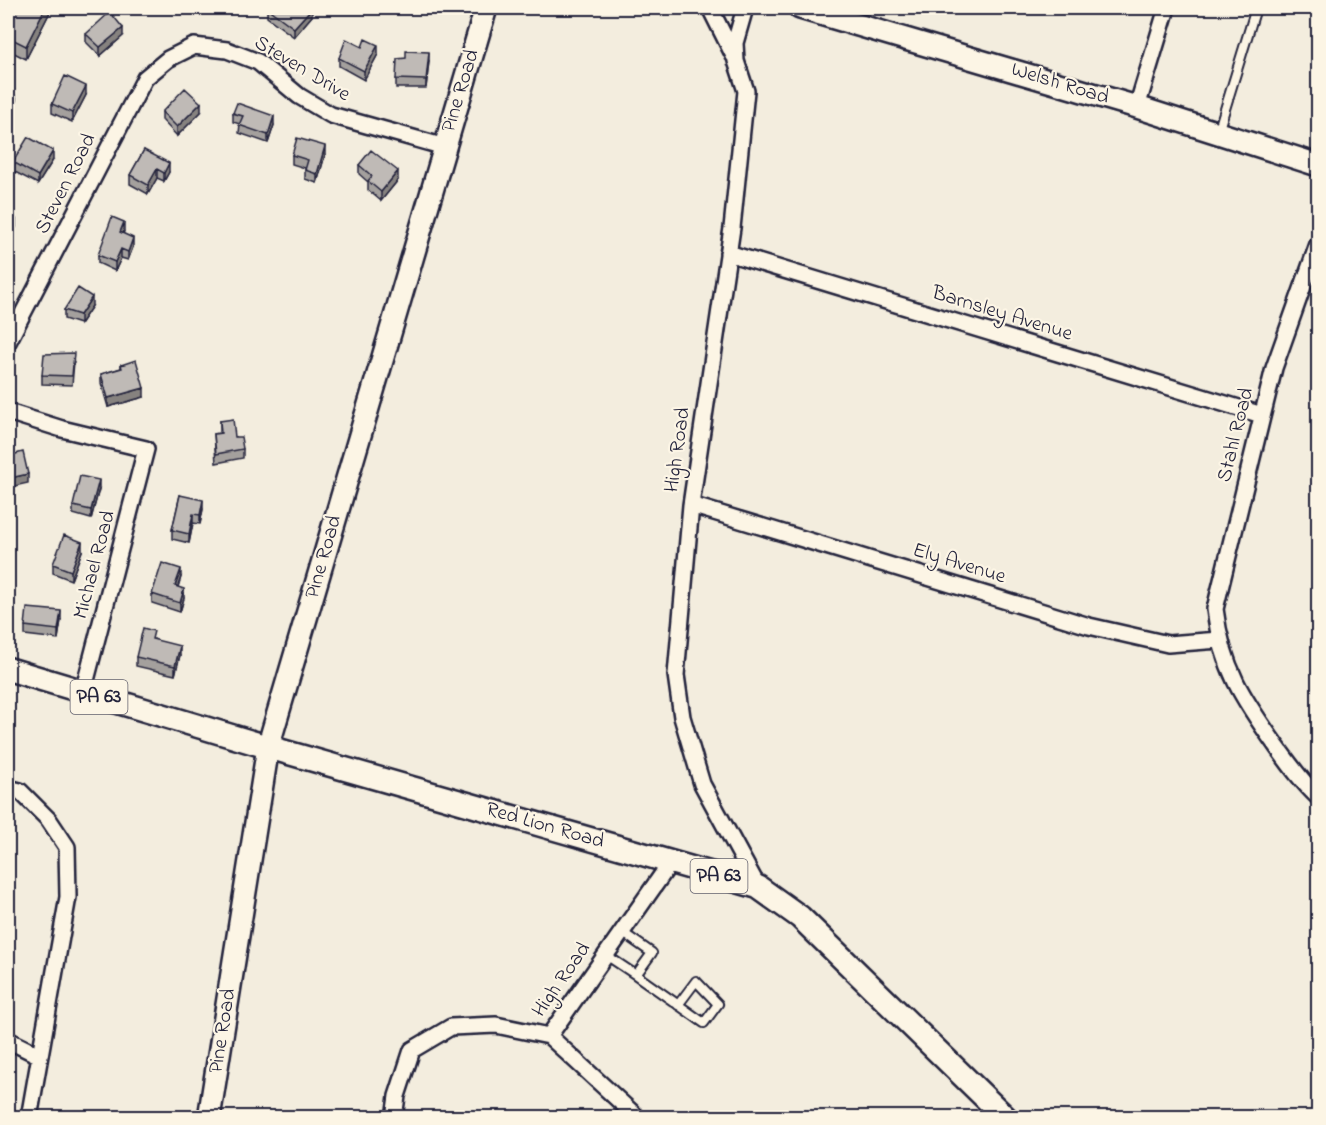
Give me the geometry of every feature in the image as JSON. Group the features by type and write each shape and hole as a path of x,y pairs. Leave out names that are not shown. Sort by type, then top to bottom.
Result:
{"main road":[{"name":"Red Lion Road","path":"8,669 268,747 758,887 800,917 1006,1118"}],"street":[{"name":"Pine Road","path":"209,1118 268,747 486,8"},
{"path":"710,8 736,61"},
{"name":"High Road","path":"745,8 735,43 736,61 746,91 728,253 690,505 676,675 682,717 702,784 758,887"},
{"name":"Welsh Road","path":"800,8 1137,107 1318,165"},
{"path":"1137,107 1167,8"},
{"name":"Steven Drive","path":"145,78 168,59 194,46 227,50 258,62 299,96 332,115 445,147"},
{"name":"Steven Road","path":"8,342 145,78"},
{"name":"Stahl Road","path":"1318,244 1274,368 1215,609 1219,640 1241,697 1304,784 1318,797"},
{"name":"Barnsley Avenue","path":"728,253 1263,416"},
{"name":"Michael Road","path":"8,412 62,429 147,449 83,692"},
{"name":"Ely Avenue","path":"690,505 1089,626 1168,644 1219,640"},
{"path":"8,788 20,791 49,820 67,847 68,897 29,1118"},
{"name":"High Road","path":"394,1118 397,1096 412,1050 451,1027 496,1025 549,1035 671,862"},
{"path":"549,1035 638,1118"},
{"path":"8,1040 40,1056"}],"lane":[{"path":"1218,133 1256,8"},
{"path":"622,932 652,953 636,975"},
{"path":"606,955 636,975 678,1005 704,1023 718,1004 696,981 678,1005"}],"building":[{"path":"13,8 45,8 26,46 8,37 8,20"},
{"path":"267,8 312,8 294,28"},
{"path":"110,12 123,28 100,47 86,34"},
{"path":"346,39 362,47 365,39 378,45 364,71 339,58"},
{"path":"406,51 429,52 426,80 396,79 397,59 406,58"},
{"path":"65,76 86,86 72,113 52,104"},
{"path":"185,88 201,103 177,127 162,112"},
{"path":"237,103 274,116 268,135 239,125 243,116 233,113"},
{"path":"28,137 53,151 38,176 13,162"},
{"path":"297,138 325,146 317,174 305,170 308,160 292,155"},
{"path":"144,150 169,163 164,173 157,169 148,185 130,175"},
{"path":"371,150 398,171 381,192 368,181 372,176 359,165"},
{"path":"8,214 16,219 8,234"},
{"path":"112,217 124,222 120,232 133,238 128,252 121,249 115,262 98,255"},
{"path":"78,288 92,297 80,315 64,310"},
{"path":"74,353 72,376 42,375 44,354"},
{"path":"136,360 144,388 108,398 101,374 122,368 121,365"},
{"path":"233,419 235,437 241,437 243,449 216,454 214,434 221,433 220,421"},
{"path":"23,452 28,474 10,478 8,483 8,456"},
{"path":"80,476 99,480 91,510 73,506"},
{"path":"180,495 203,500 200,515 193,514 189,534 172,530"},
{"path":"64,535 82,542 71,571 53,564"},
{"path":"162,563 181,569 175,586 184,589 180,603 152,594"},
{"path":"27,608 61,611 58,630 25,626"},
{"path":"143,628 154,631 152,639 180,646 175,666 136,657"}]}
